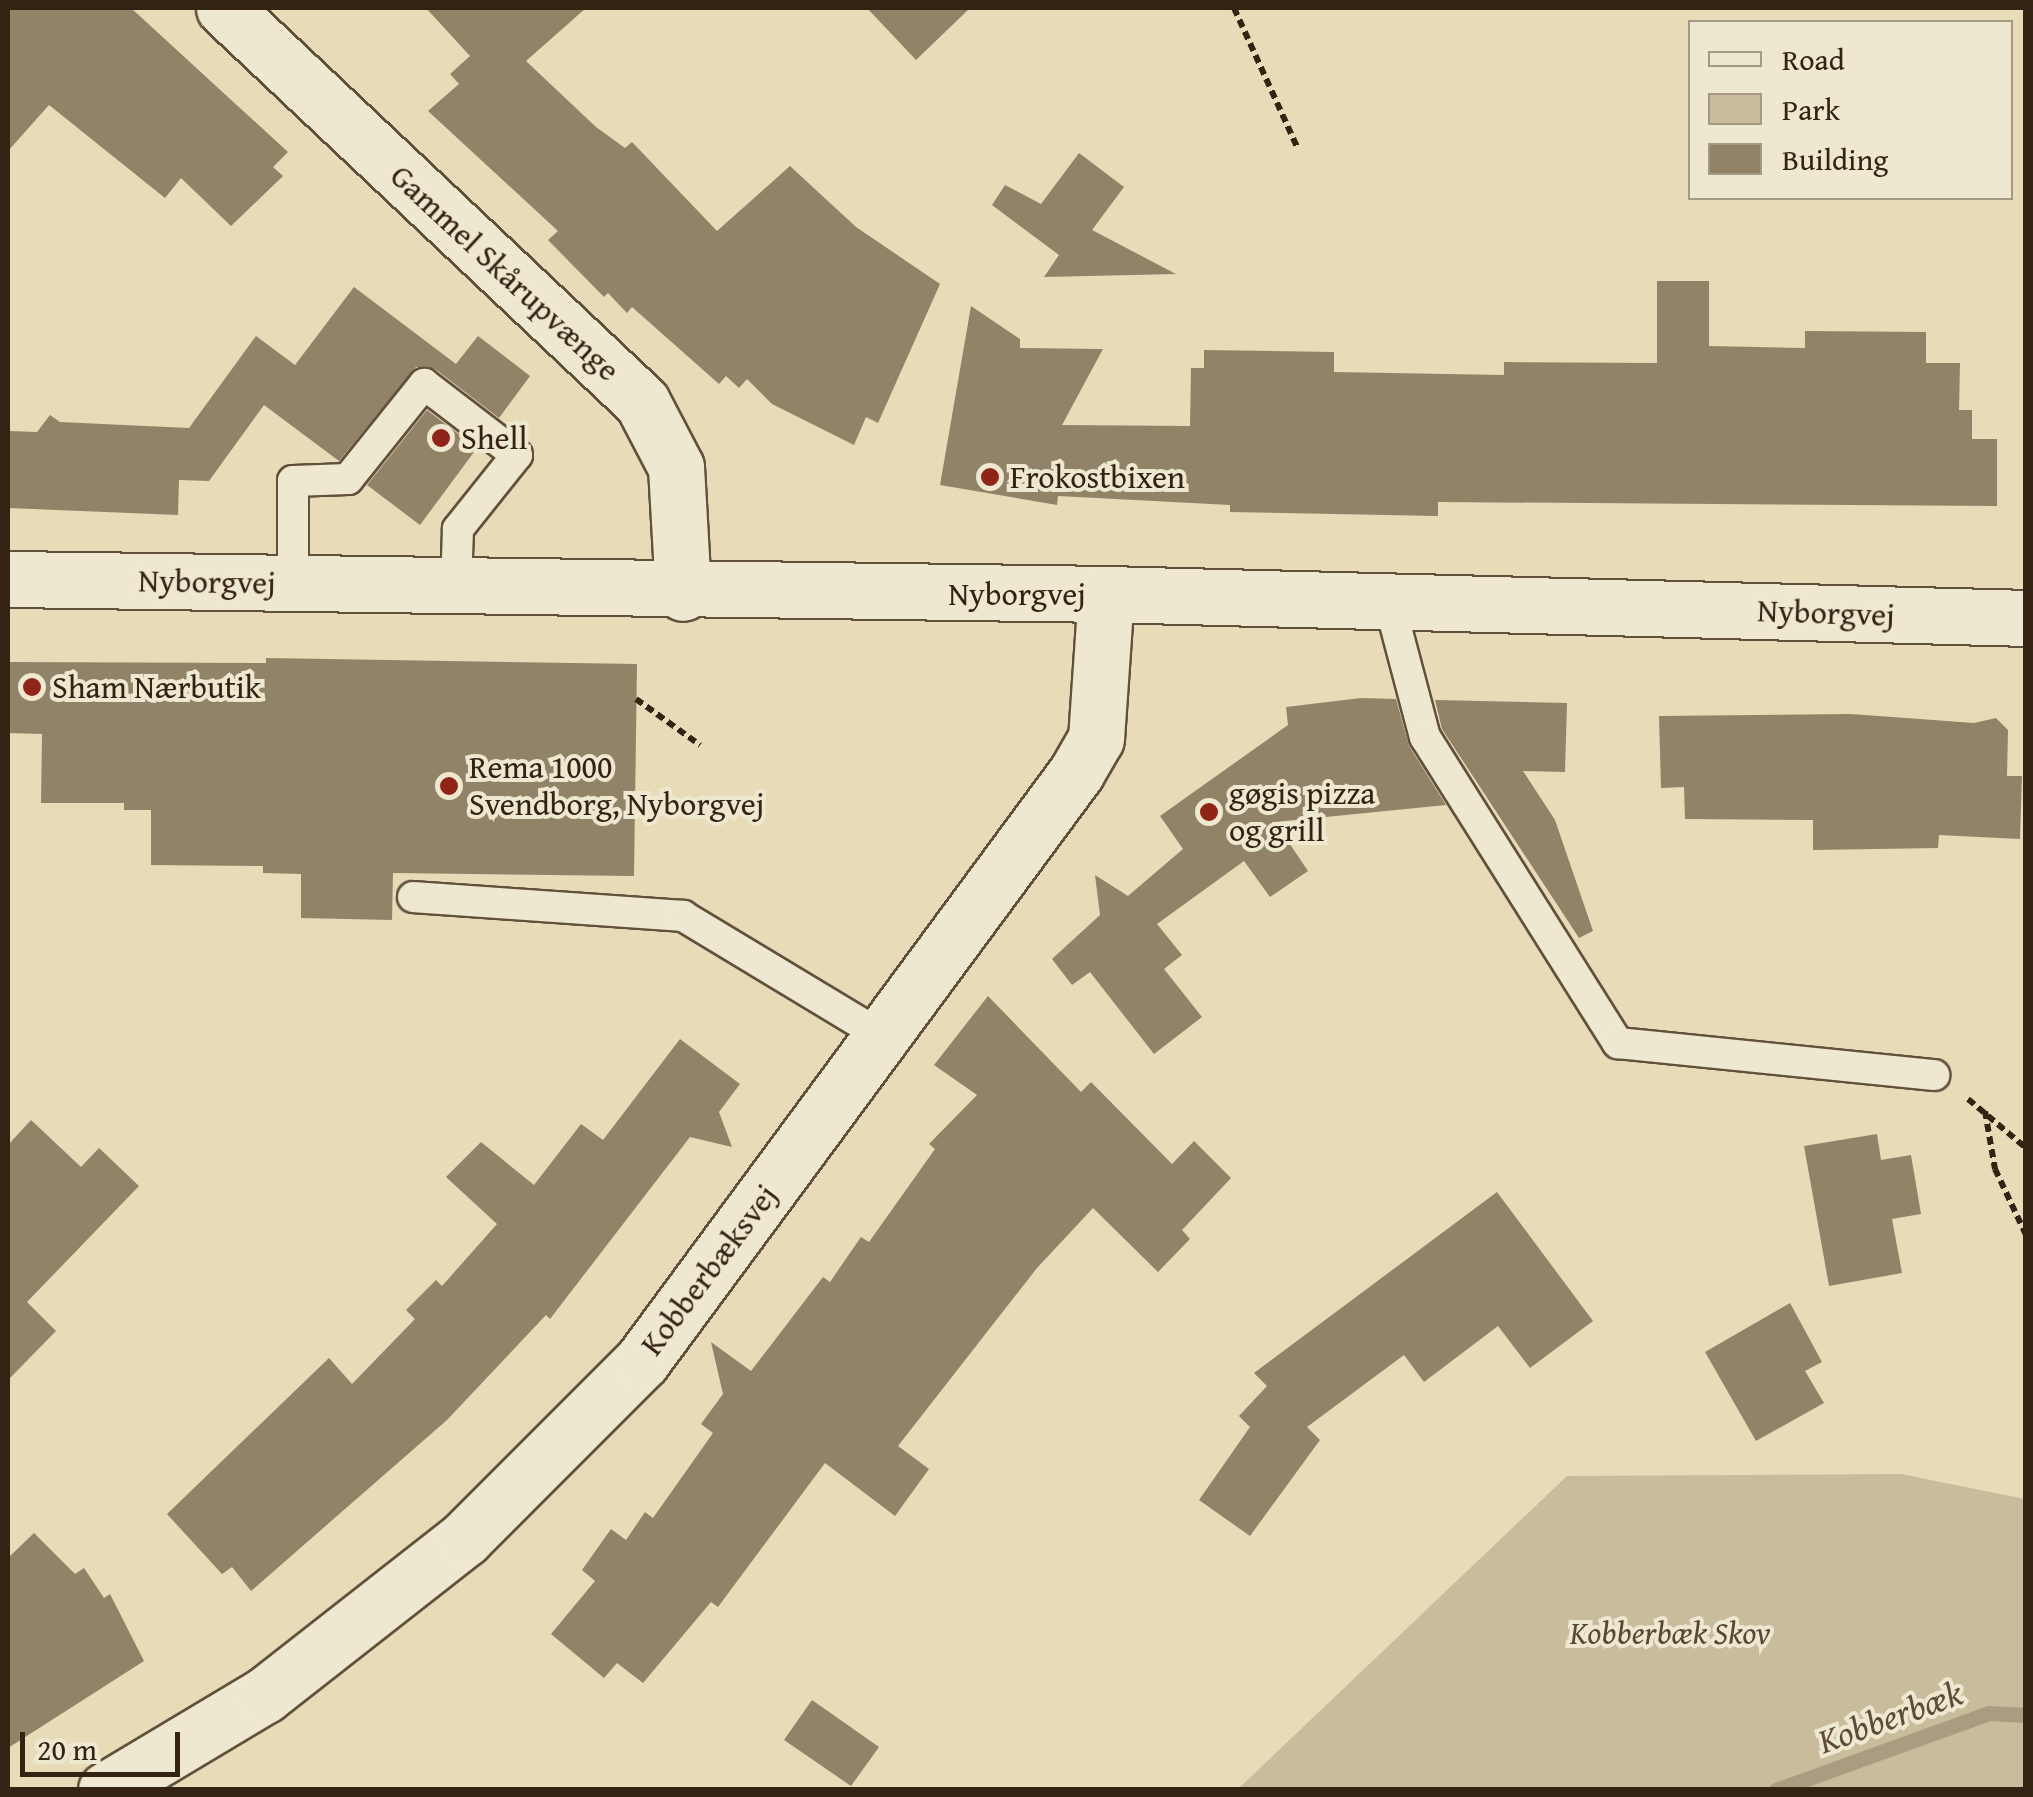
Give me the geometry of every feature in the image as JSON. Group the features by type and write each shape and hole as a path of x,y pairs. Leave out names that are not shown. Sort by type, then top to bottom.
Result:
{"street":[{"name":"Gammel Skårupvænge","path":"224,8 642,402 676,467 682,593"},
{"name":"Nyborgvej","path":"8,579 682,593 1106,594 2026,618"},
{"name":"Kobberbæksvej","path":"106,1790 265,1695 465,1538 642,1360 1052,812 1096,739 1106,594"}],"lane":[{"path":"293,584 293,480 348,479 424,384 516,455 458,530 456,587"},
{"path":"1389,602 1426,737 1618,1043 1934,1075"},
{"path":"413,897 683,916 885,1038"}],"path":[{"path":"1234,8 1298,148"},
{"path":"636,699 700,745"},
{"path":"1934,1075 1985,1111 2026,1148"},
{"path":"1985,1111 1995,1169 2026,1235"}],"green space":[{"name":"Kobberbæk Skov","path":"1901,1474 2025,1499 2025,1789 1238,1789 1567,1476"}],"building":[{"path":"8,8 131,8 288,152 273,167 283,176 231,226 181,178 165,198 49,105 8,151"},
{"path":"426,8 586,8 526,61 596,127 625,148 632,142 717,231 790,166 856,227 940,284 878,423 866,417 854,445 772,404 747,379 739,388 726,376 719,384 632,307 627,313 608,293 604,297 548,240 558,231 428,111 459,84 450,74 470,56"},
{"path":"867,8 970,8 916,60"},
{"path":"1079,153 1124,187 1092,230 1176,274 1044,277 1059,255 992,205 1005,185 1041,204"},
{"path":"1657,281 1709,281 1709,346 1805,348 1805,331 1926,332 1926,363 1960,363 1959,410 1972,410 1972,439 1997,439 1997,506 1438,502 1438,516 1230,512 1230,505 1058,496 1057,505 940,485 971,306 1020,339 1020,348 1103,349 1062,425 1190,426 1191,368 1204,368 1204,350 1334,352 1334,372 1504,375 1504,362 1657,363"},
{"path":"354,287 456,364 478,336 530,376 499,418 435,369 416,367 339,461 264,405 209,481 179,480 178,515 8,508 8,431 37,432 50,415 60,422 189,428 256,336 295,365"},
{"path":"427,410 477,448 420,525 367,485"},
{"name":"Rema 1000 Svendborg, Nyborgvej","path":"266,658 637,664 634,876 393,873 392,920 301,918 301,874 263,873 263,866 151,865 151,810 124,810 124,803 41,803 42,734 8,733 8,662 266,663"},
{"path":"1361,698 1396,699 1409,746 1446,805 1275,822 1308,871 1270,897 1244,861 1157,924 1182,955 1164,969 1202,1017 1154,1054 1090,972 1072,985 1052,959 1100,915 1095,875 1128,896 1183,849 1160,816 1288,725 1286,707"},
{"path":"1435,700 1567,703 1565,772 1523,771 1555,820 1593,931 1579,938 1442,729"},
{"path":"1851,714 1974,723 1996,718 2008,730 2007,776 2022,776 2020,839 1939,835 1938,848 1813,850 1813,820 1685,819 1684,787 1661,788 1659,716"},
{"path":"988,996 1081,1092 1091,1082 1172,1164 1194,1141 1231,1178 1182,1230 1190,1239 1158,1272 1093,1208 1037,1268 898,1446 929,1469 895,1516 825,1463 718,1607 711,1602 643,1683 617,1663 604,1678 551,1634 595,1581 582,1570 611,1529 626,1540 645,1512 653,1518 713,1433 701,1424 723,1394 711,1342 751,1371 823,1277 830,1282 861,1237 869,1242 935,1149 929,1144 977,1095 934,1065"},
{"path":"680,1039 740,1084 719,1112 732,1147 690,1137 550,1319 546,1315 447,1420 251,1591 232,1567 222,1574 167,1514 329,1358 352,1384 415,1319 406,1310 436,1280 442,1286 497,1224 446,1177 481,1142 534,1185 581,1124 603,1140"},
{"path":"31,1120 81,1167 99,1148 139,1186 27,1302 56,1331 8,1380 8,1145"},
{"path":"1877,1134 1881,1160 1911,1155 1921,1214 1892,1219 1902,1273 1829,1286 1804,1146"},
{"path":"1497,1192 1593,1321 1530,1368 1498,1326 1424,1382 1404,1355 1307,1427 1320,1440 1250,1536 1199,1500 1250,1427 1239,1416 1267,1386 1254,1373"},
{"path":"1790,1303 1822,1362 1805,1371 1824,1403 1756,1441 1705,1352"},
{"path":"34,1533 75,1574 84,1568 104,1598 110,1594 144,1661 8,1748 8,1558"},
{"path":"812,1700 879,1747 851,1786 784,1740"}],"waterway":[{"name":"Kobberbæk","path":"1776,1790 1989,1713 2026,1715"}],"place":[{"name":"Shell","path":"441,438"},
{"name":"Frokostbixen","path":"990,477"},
{"name":"Sham Nærbutik","path":"32,687"},
{"name":"Rema 1000 Svendborg, Nyborgvej","path":"449,786"},
{"name":"gøgis pizza og grill","path":"1209,812"}]}
